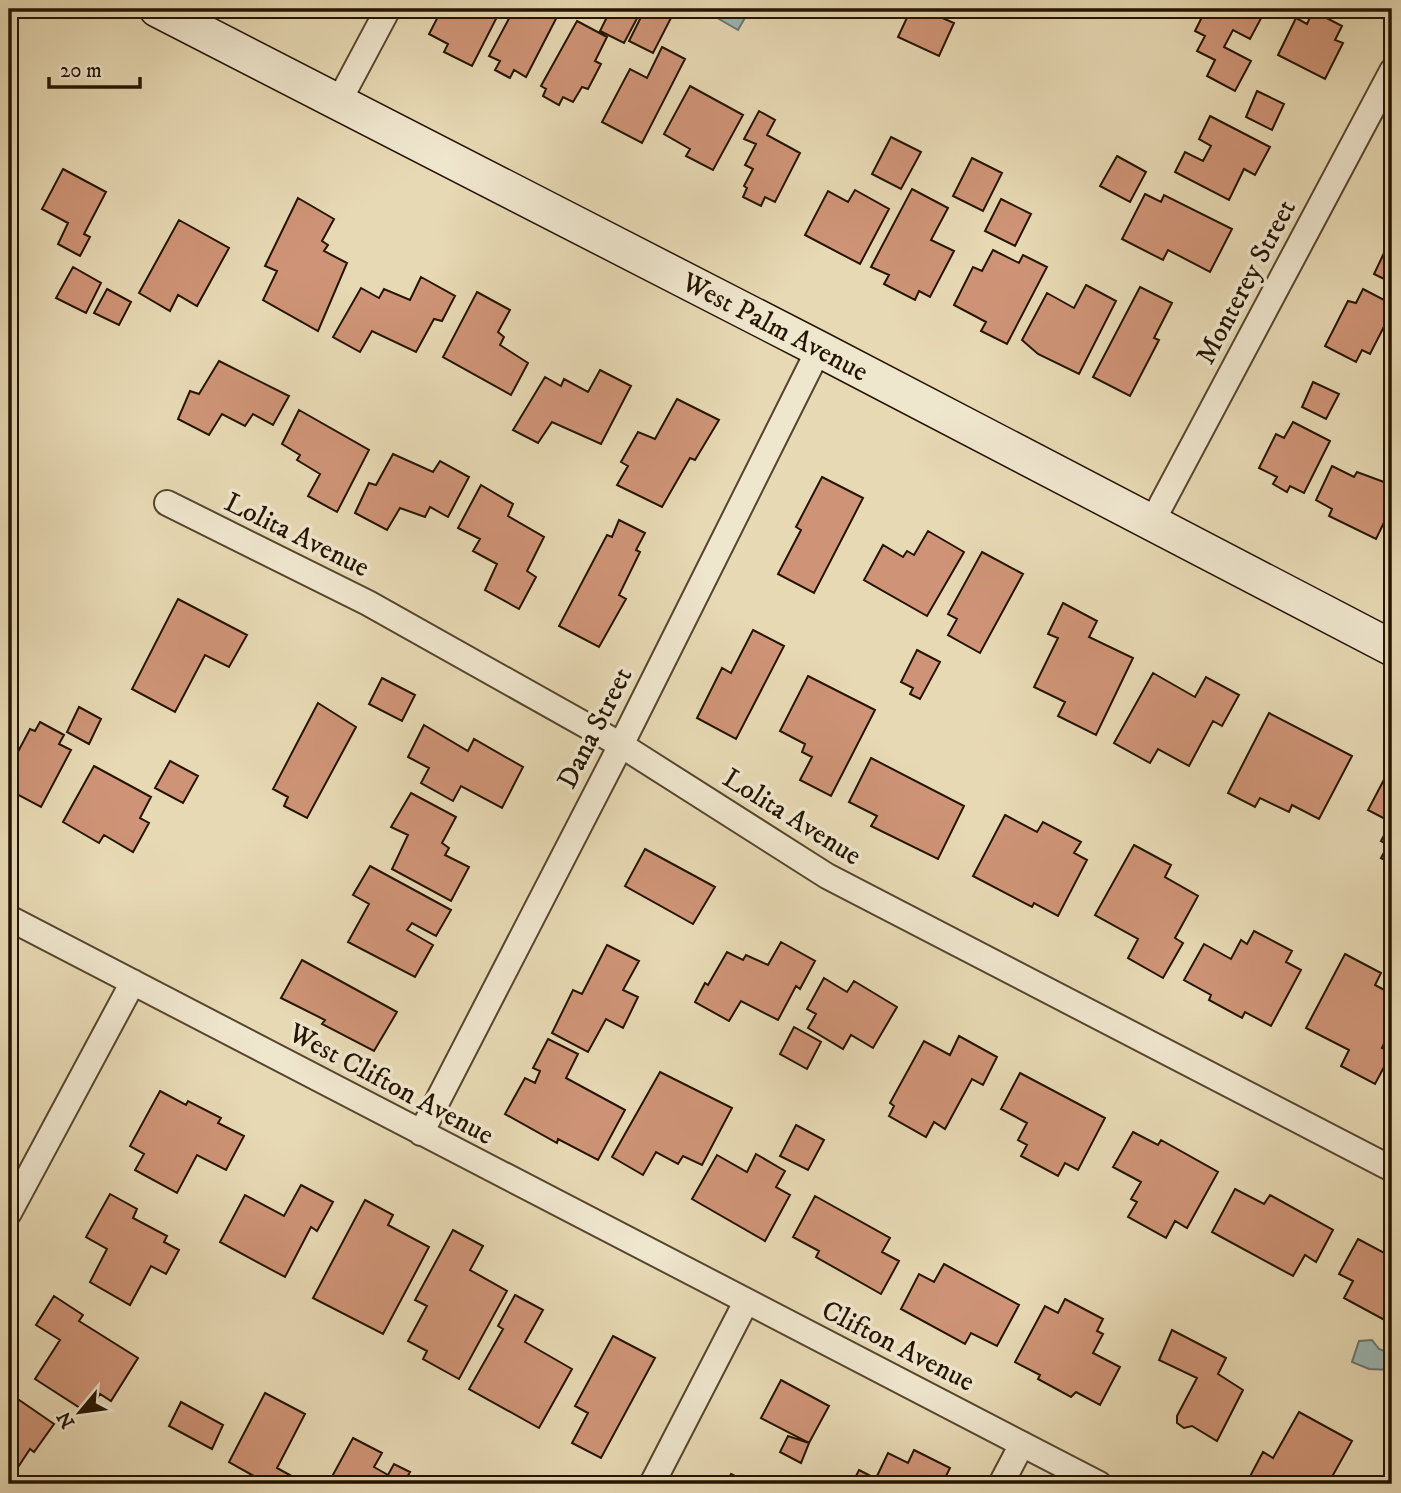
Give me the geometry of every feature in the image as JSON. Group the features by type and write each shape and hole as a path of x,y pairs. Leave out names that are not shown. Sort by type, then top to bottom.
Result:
{"street":[{"name":"West Palm Avenue","path":"157,9 819,349 1392,648"},
{"path":"339,101 388,9"},
{"name":"Monterey Street","path":"1152,522 1392,71"},
{"name":"Dana Street","path":"421,1133 621,745 819,349"},
{"name":"Lolita Avenue","path":"167,503 368,603 621,745 827,876 1392,1169"},
{"name":"West Clifton Avenue","path":"9,918 746,1302"},
{"path":"9,1213 133,982"},
{"path":"652,1484 746,1302"},
{"name":"Clifton Avenue","path":"746,1302 1022,1444"},
{"path":"1001,1484 1022,1444 1099,1484"}],"water":[{"path":"725,9 750,9 738,30 719,19"},
{"path":"1372,1340 1379,1349 1392,1354 1392,1370 1369,1369 1352,1362 1359,1341"}],"building":[{"path":"442,9 501,9 472,66 444,52 448,44 429,34"},
{"path":"514,9 561,9 526,77 514,70 510,78 495,70 500,61 489,56"},
{"path":"611,9 642,9 624,43 600,31"},
{"path":"645,9 657,9 672,16 653,53 629,41"},
{"path":"858,9 877,9 873,17"},
{"path":"911,9 922,9 954,23 939,56 898,37"},
{"path":"1206,9 1266,9 1250,39 1233,30 1224,47 1251,61 1235,91 1207,76 1215,60 1197,51 1205,36 1195,31"},
{"path":"1313,11 1342,26 1335,40 1343,43 1325,79 1278,55 1296,18 1307,24"},
{"path":"577,21 607,37 595,61 601,64 588,89 582,87 573,102 563,97 559,105 543,96 546,89 541,86"},
{"path":"662,47 685,59 642,143 602,122 630,69 647,78"},
{"path":"690,86 743,115 713,170 686,156 690,149 664,134"},
{"path":"1257,91 1284,104 1272,130 1246,117"},
{"path":"759,111 775,120 767,135 800,153 775,202 765,197 761,206 743,197 747,188 744,186 753,169 745,165 756,144 744,139"},
{"path":"1210,116 1270,147 1255,175 1244,169 1229,200 1175,172 1185,152 1203,161 1211,146 1199,139"},
{"path":"891,137 921,152 901,189 872,174"},
{"path":"1117,156 1146,172 1130,202 1100,186"},
{"path":"972,158 1002,173 983,211 953,196"},
{"path":"63,169 106,192 84,234 90,237 80,256 58,244 68,223 42,209"},
{"path":"912,189 948,208 931,240 954,251 930,297 919,291 915,300 884,284 889,275 871,267"},
{"path":"855,190 889,209 860,264 805,235 828,191 848,202"},
{"path":"1145,194 1161,202 1164,195 1232,229 1210,272 1168,250 1163,260 1122,239"},
{"path":"298,198 334,219 322,241 328,245 324,251 347,263 318,331 263,300 277,271 265,266"},
{"path":"1001,199 1031,214 1015,246 985,231"},
{"path":"179,220 229,248 197,306 178,295 170,311 139,293"},
{"path":"993,250 1019,263 1023,255 1047,267 1007,344 981,331 986,322 954,305 973,267 982,271"},
{"path":"1385,251 1392,255 1392,283 1374,274"},
{"path":"73,267 101,283 86,313 56,298"},
{"path":"421,277 455,296 442,321 434,319 416,352 372,331 360,352 333,337 361,288 379,298 384,289 410,300"},
{"path":"1086,285 1116,301 1079,374 1038,354 1022,340 1047,293 1074,308"},
{"path":"1140,287 1172,303 1154,338 1159,340 1130,396 1093,377"},
{"path":"107,289 131,302 119,325 94,313"},
{"path":"1363,289 1392,304 1392,311 1370,354 1362,350 1356,362 1325,346 1348,301 1356,303"},
{"path":"477,292 510,310 498,332 504,337 500,345 528,363 511,395 443,357"},
{"path":"219,361 289,396 273,425 253,414 245,426 222,414 209,435 178,419 190,391 199,394"},
{"path":"600,370 631,386 601,444 552,422 538,443 513,430 545,377 561,386 564,379 588,392"},
{"path":"1313,382 1339,394 1326,419 1302,407"},
{"path":"677,399 719,420 695,460 690,458 662,507 617,485 628,466 621,462 638,432 655,439"},
{"path":"299,410 369,450 337,512 308,496 320,474 297,460 300,455 282,444"},
{"path":"1293,422 1330,441 1304,493 1290,486 1287,492 1273,484 1277,477 1259,468 1276,434 1284,438"},
{"path":"393,454 433,472 440,461 469,477 448,517 430,507 425,517 400,508 387,530 355,513 369,483 376,485"},
{"path":"1332,466 1354,477 1357,472 1392,485 1392,506 1376,539 1329,516 1332,509 1316,500"},
{"path":"822,477 863,498 814,593 778,574 801,530 796,527"},
{"path":"481,485 513,504 508,516 544,537 527,571 536,577 519,609 485,590 497,564 473,551 480,539 458,528"},
{"path":"619,520 645,533 636,550 640,552 619,595 626,599 599,647 559,626 607,535 612,537"},
{"path":"928,531 964,552 927,616 864,580 883,545 903,557 907,551 914,555"},
{"path":"982,552 1023,574 980,653 948,635 957,619 948,614"},
{"path":"178,599 247,635 229,667 205,655 175,712 132,689"},
{"path":"1063,603 1097,621 1089,637 1133,658 1096,735 1058,716 1065,702 1034,687 1058,638 1048,634"},
{"path":"753,630 784,646 736,739 697,718 722,668 731,673"},
{"path":"917,650 940,662 920,699 910,694 913,688 901,682"},
{"path":"1153,673 1195,697 1206,677 1239,695 1222,726 1213,721 1189,766 1158,749 1150,763 1114,743"},
{"path":"808,676 875,710 831,796 800,780 812,757 802,752 805,744 780,731"},
{"path":"382,678 415,695 402,721 369,704"},
{"path":"318,703 356,727 307,818 284,806 288,797 273,789"},
{"path":"79,707 101,719 89,744 67,732"},
{"path":"1269,713 1352,756 1319,819 1292,805 1289,812 1260,798 1255,807 1228,793"},
{"path":"40,722 64,735 59,744 71,750 41,807 9,790 9,761 12,763 30,729 35,731"},
{"path":"424,725 468,751 474,739 523,767 502,808 461,786 453,801 421,783 429,768 408,757"},
{"path":"871,758 964,806 938,859 871,826 877,816 849,802"},
{"path":"170,761 198,776 183,803 155,788"},
{"path":"94,766 151,797 140,818 149,823 133,852 104,835 99,843 63,822"},
{"path":"1388,772 1392,775 1392,864 1381,858 1388,845 1381,841 1391,822 1368,810"},
{"path":"411,793 456,817 442,843 449,848 445,855 469,867 451,901 392,869 408,835 391,827"},
{"path":"1005,815 1037,832 1043,822 1081,842 1074,853 1087,860 1058,916 1034,903 1032,907 973,876"},
{"path":"1134,845 1171,865 1165,877 1198,896 1175,938 1183,943 1163,978 1128,958 1138,939 1095,915"},
{"path":"645,849 715,887 693,924 625,886"},
{"path":"370,866 451,910 436,936 412,923 407,930 433,945 415,977 348,942 369,904 353,895"},
{"path":"1254,931 1292,951 1286,962 1301,970 1271,1026 1245,1012 1242,1018 1209,1000 1211,995 1184,980 1204,944 1231,959 1241,940 1247,944"},
{"path":"781,942 815,961 800,989 796,986 778,1020 741,1001 729,1021 695,1002 727,952 743,960 746,955 768,965"},
{"path":"607,945 639,961 623,990 638,997 623,1028 606,1019 588,1052 552,1033 573,990 582,994"},
{"path":"1345,954 1381,973 1375,985 1392,994 1392,1027 1382,1048 1392,1052 1375,1084 1341,1066 1349,1050 1306,1028"},
{"path":"302,960 397,1012 374,1051 322,1024 325,1020 281,998"},
{"path":"824,978 847,992 854,981 897,1007 873,1048 851,1035 843,1049 808,1028 816,1014 807,1009"},
{"path":"794,1027 821,1042 807,1069 780,1054"},
{"path":"959,1036 997,1057 983,1085 972,1079 945,1129 934,1122 926,1137 889,1116 894,1106 890,1103 924,1041 950,1055"},
{"path":"548,1039 578,1054 566,1078 625,1110 598,1160 558,1139 557,1143 505,1114 525,1078 535,1083 540,1071 533,1068"},
{"path":"660,1072 732,1108 702,1165 683,1156 678,1164 656,1152 643,1175 612,1157"},
{"path":"1020,1073 1105,1118 1078,1170 1065,1163 1058,1176 1021,1156 1027,1145 1018,1140 1027,1123 1001,1109"},
{"path":"160,1091 186,1105 188,1101 221,1118 218,1123 244,1136 226,1170 197,1155 177,1193 135,1170 144,1154 130,1146"},
{"path":"796,1125 824,1140 808,1170 780,1156"},
{"path":"1133,1132 1158,1145 1161,1140 1218,1172 1187,1228 1175,1221 1166,1238 1128,1217 1137,1202 1131,1199 1141,1182 1113,1167"},
{"path":"756,1154 785,1171 776,1187 790,1195 765,1241 692,1199 717,1155 747,1172"},
{"path":"301,1185 333,1202 317,1231 311,1227 285,1277 220,1242 245,1195 284,1216"},
{"path":"1235,1189 1264,1204 1270,1195 1333,1230 1316,1262 1305,1255 1293,1276 1212,1232"},
{"path":"110,1194 137,1209 133,1218 167,1236 164,1242 179,1250 166,1274 151,1266 130,1305 90,1282 107,1249 86,1237"},
{"path":"815,1196 890,1238 882,1252 899,1261 881,1294 816,1257 819,1251 793,1237"},
{"path":"365,1200 393,1215 388,1225 429,1247 383,1334 313,1298"},
{"path":"453,1230 483,1246 470,1270 507,1291 459,1379 423,1359 427,1351 408,1341 427,1306 415,1300"},
{"path":"1358,1239 1392,1257 1392,1324 1344,1298 1353,1281 1339,1274"},
{"path":"944,1264 1019,1305 997,1346 971,1333 965,1344 901,1309 919,1274 934,1282"},
{"path":"515,1295 543,1310 525,1342 572,1369 539,1428 469,1389 503,1329 498,1326"},
{"path":"54,1296 83,1315 79,1321 138,1358 111,1401 100,1394 88,1413 35,1379 60,1340 36,1325"},
{"path":"1065,1299 1103,1319 1097,1331 1103,1334 1093,1353 1120,1367 1100,1405 1076,1392 1071,1397 1038,1379 1040,1375 1015,1362 1045,1306 1058,1313"},
{"path":"1172,1330 1226,1358 1218,1374 1243,1390 1217,1441 1192,1426 1184,1428 1177,1423 1177,1416 1197,1378 1159,1360"},
{"path":"613,1336 655,1358 601,1458 572,1443 588,1413 575,1406"},
{"path":"781,1380 829,1406 809,1443 761,1418"},
{"path":"9,1393 54,1424 34,1452 30,1449 9,1481"},
{"path":"265,1393 305,1414 277,1468 306,1484 268,1484 229,1462"},
{"path":"181,1402 223,1425 212,1449 169,1426"},
{"path":"1299,1412 1352,1441 1328,1484 1247,1482 1263,1452 1273,1458"},
{"path":"788,1436 809,1443 801,1463 780,1452"},
{"path":"353,1438 382,1453 374,1467 388,1475 394,1464 410,1472 405,1481 408,1484 328,1484"},
{"path":"914,1450 950,1468 942,1484 893,1484 877,1476 888,1453 908,1463"},
{"path":"859,1470 886,1484 852,1484"},
{"path":"731,1474 750,1484 726,1484"},
{"path":"493,1477 508,1484 489,1484"}]}
